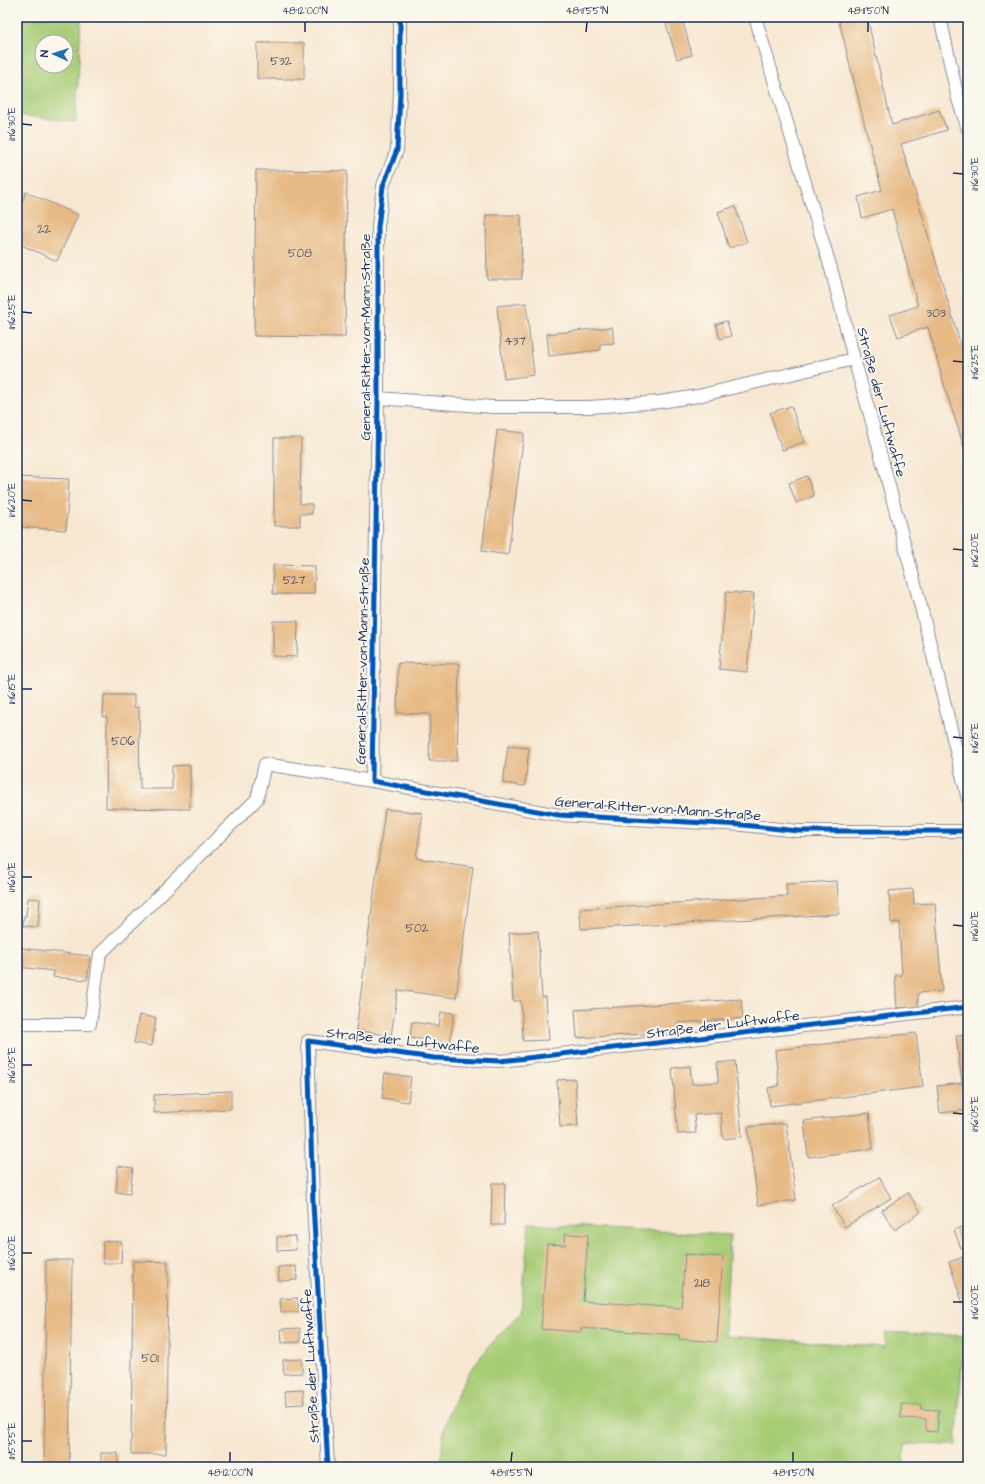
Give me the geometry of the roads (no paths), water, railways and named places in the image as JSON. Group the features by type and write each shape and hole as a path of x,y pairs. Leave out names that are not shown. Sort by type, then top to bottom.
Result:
{"street":[{"name":"General-Ritter-von-Mann-Straße","path":"400,17 400,94 397,150 384,186 378,227 378,398 372,781 559,815 743,825 798,831 968,831"},
{"name":"Straße der Luftwaffe","path":"755,17 832,272 920,603 968,799"},
{"path":"940,17 958,99 968,129"},
{"path":"378,398 493,407 589,407 660,402 698,396 854,359"},
{"path":"17,1024 90,1024 100,954 257,800 266,764 372,781"},
{"name":"Straße der Luftwaffe","path":"328,1467 313,1203 308,1041 434,1058 500,1061 968,1007"}]}
